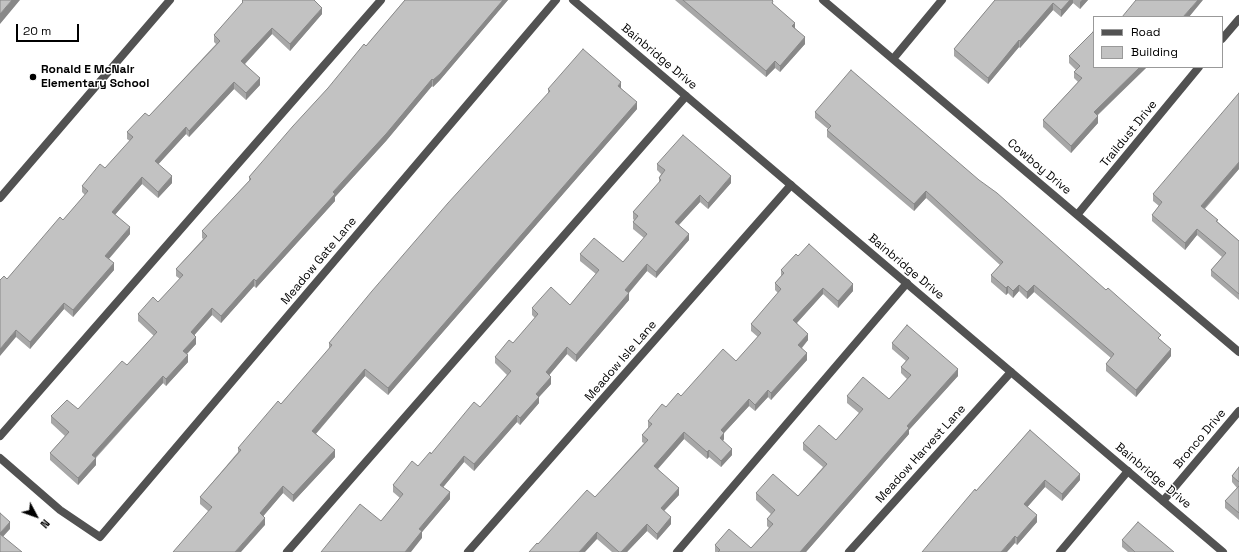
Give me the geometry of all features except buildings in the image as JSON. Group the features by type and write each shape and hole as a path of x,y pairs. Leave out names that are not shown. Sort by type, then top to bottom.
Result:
{"street":[{"path":"0,198 170,0"},
{"path":"0,436 381,0"},
{"name":"Meadow Gate Lane","path":"0,458 60,510 100,538 556,0"},
{"name":"Bainbridge Drive","path":"573,0 1223,552"},
{"name":"Cowboy Drive","path":"823,0 1239,352"},
{"path":"893,59 942,0"},
{"path":"1223,39 1239,19"},
{"name":"Traildust Drive","path":"1077,215 1198,68"},
{"path":"287,552 686,96"},
{"name":"Meadow Isle Lane","path":"468,552 791,185"},
{"path":"677,552 907,283"},
{"name":"Meadow Harvest Lane","path":"849,552 1011,372"},
{"name":"Bronco Drive","path":"1163,501 1239,410"},
{"path":"1060,552 1128,471"}],"place":[{"name":"Ronald E McNair Elementary School","path":"33,77"}]}
